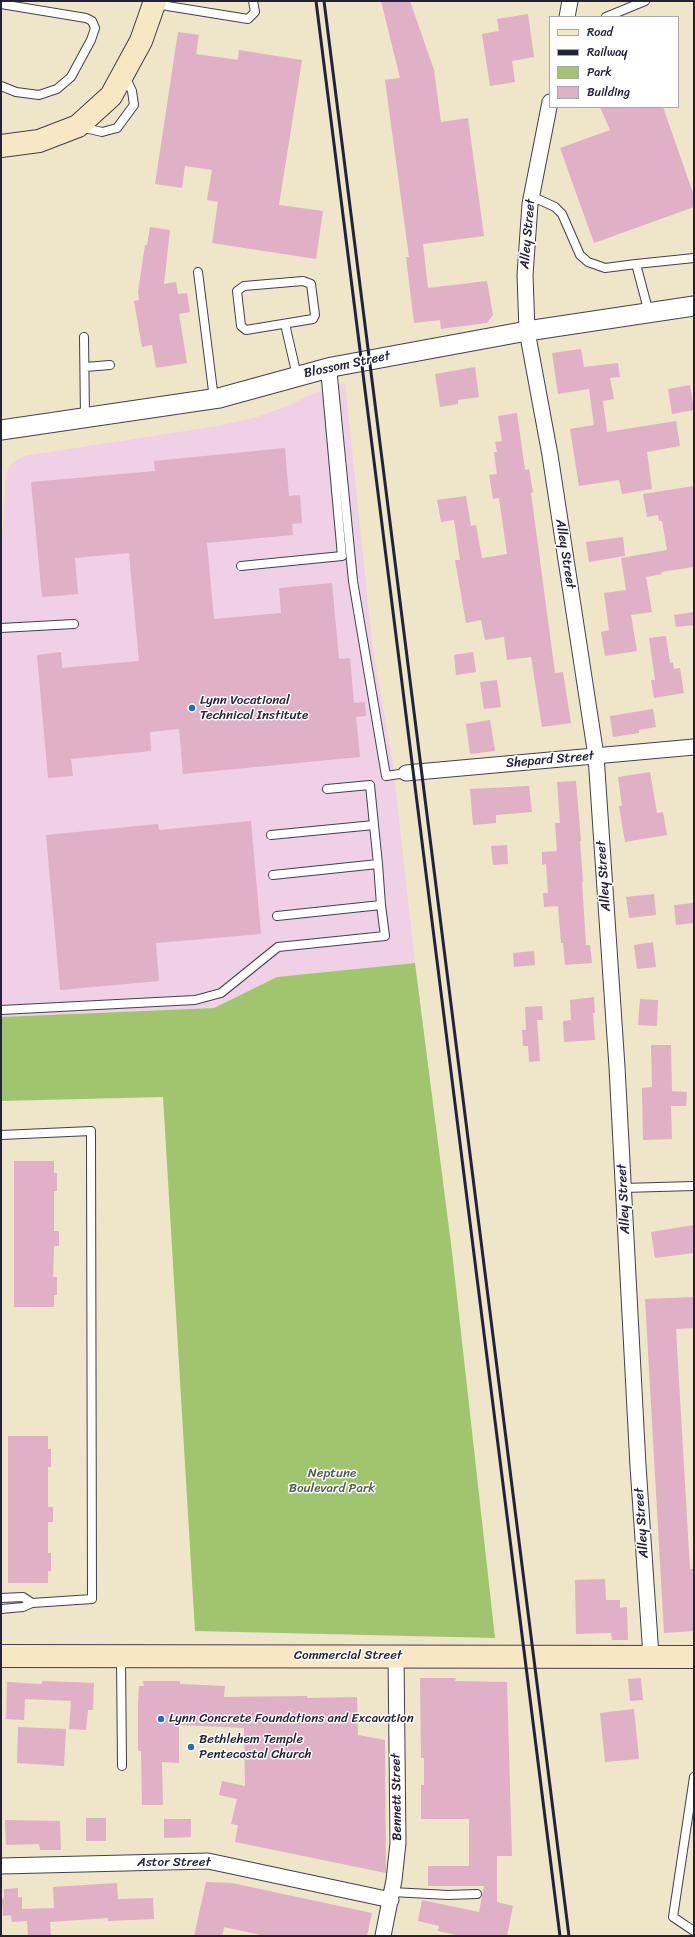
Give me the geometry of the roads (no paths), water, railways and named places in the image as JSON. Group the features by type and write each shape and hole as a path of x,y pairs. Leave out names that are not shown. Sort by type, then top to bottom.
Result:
{"main road":[{"path":"1,146 39,142 78,126 111,96 141,41 154,3"},
{"name":"Commercial Street","path":"1,1656 694,1656"}],"street":[{"path":"568,16 570,1"},
{"name":"Alley Street","path":"549,107 531,196 525,275 527,331 550,455 596,756 617,1066 651,1656"},
{"name":"Blossom Street","path":"1,430 214,399 249,392 297,376 329,368 527,331 694,306"},
{"name":"Shepard Street","path":"406,773 694,747"},
{"name":"Bennett Street","path":"383,1936 392,1896 398,1843 396,1656"},
{"name":"Astor Street","path":"1,1866 208,1861 392,1896"}],"lane":[{"path":"154,3 248,19 255,12 252,1"},
{"path":"608,16 645,1"},
{"path":"1,4 86,18 92,21 95,28 91,40 71,77 57,89 39,95 16,92 1,86"},
{"path":"531,196 555,207 562,214 580,255 588,262 605,268 694,258"},
{"path":"636,264 649,313"},
{"path":"198,272 214,399"},
{"path":"303,281 311,284 315,315 313,320 285,324 246,330 241,326 237,291 244,286 303,281"},
{"path":"285,324 297,376"},
{"path":"84,336 86,418"},
{"path":"84,367 110,365"},
{"path":"240,566 342,556 329,368"},
{"path":"329,368 336,385 353,581 386,776 406,773"},
{"path":"1,628 74,624"},
{"path":"1,1010 195,1000 221,993 278,947 385,936 370,785 327,789"},
{"path":"271,835 374,825"},
{"path":"273,875 378,864"},
{"path":"277,916 382,905"},
{"path":"1,1134 91,1131 92,1599 32,1603 23,1608 1,1609"},
{"path":"623,1188 694,1186"},
{"path":"1,1598 23,1597 32,1603"},
{"path":"121,1656 122,1766"},
{"path":"694,1777 673,1917 694,1931"},
{"path":"392,1896 477,1894"}],"railway":[{"path":"316,1 560,1936"},
{"path":"324,1 569,1936"}],"place":[{"name":"Lynn Vocational Technical Institute","path":"192,708"},
{"name":"Lynn Concrete Foundations and Excavation","path":"161,1719"},
{"name":"Bethlehem Temple Pentecostal Church","path":"191,1747"}],"park label":[{"name":"Neptune Boulevard Park","path":"332,1482"}]}
